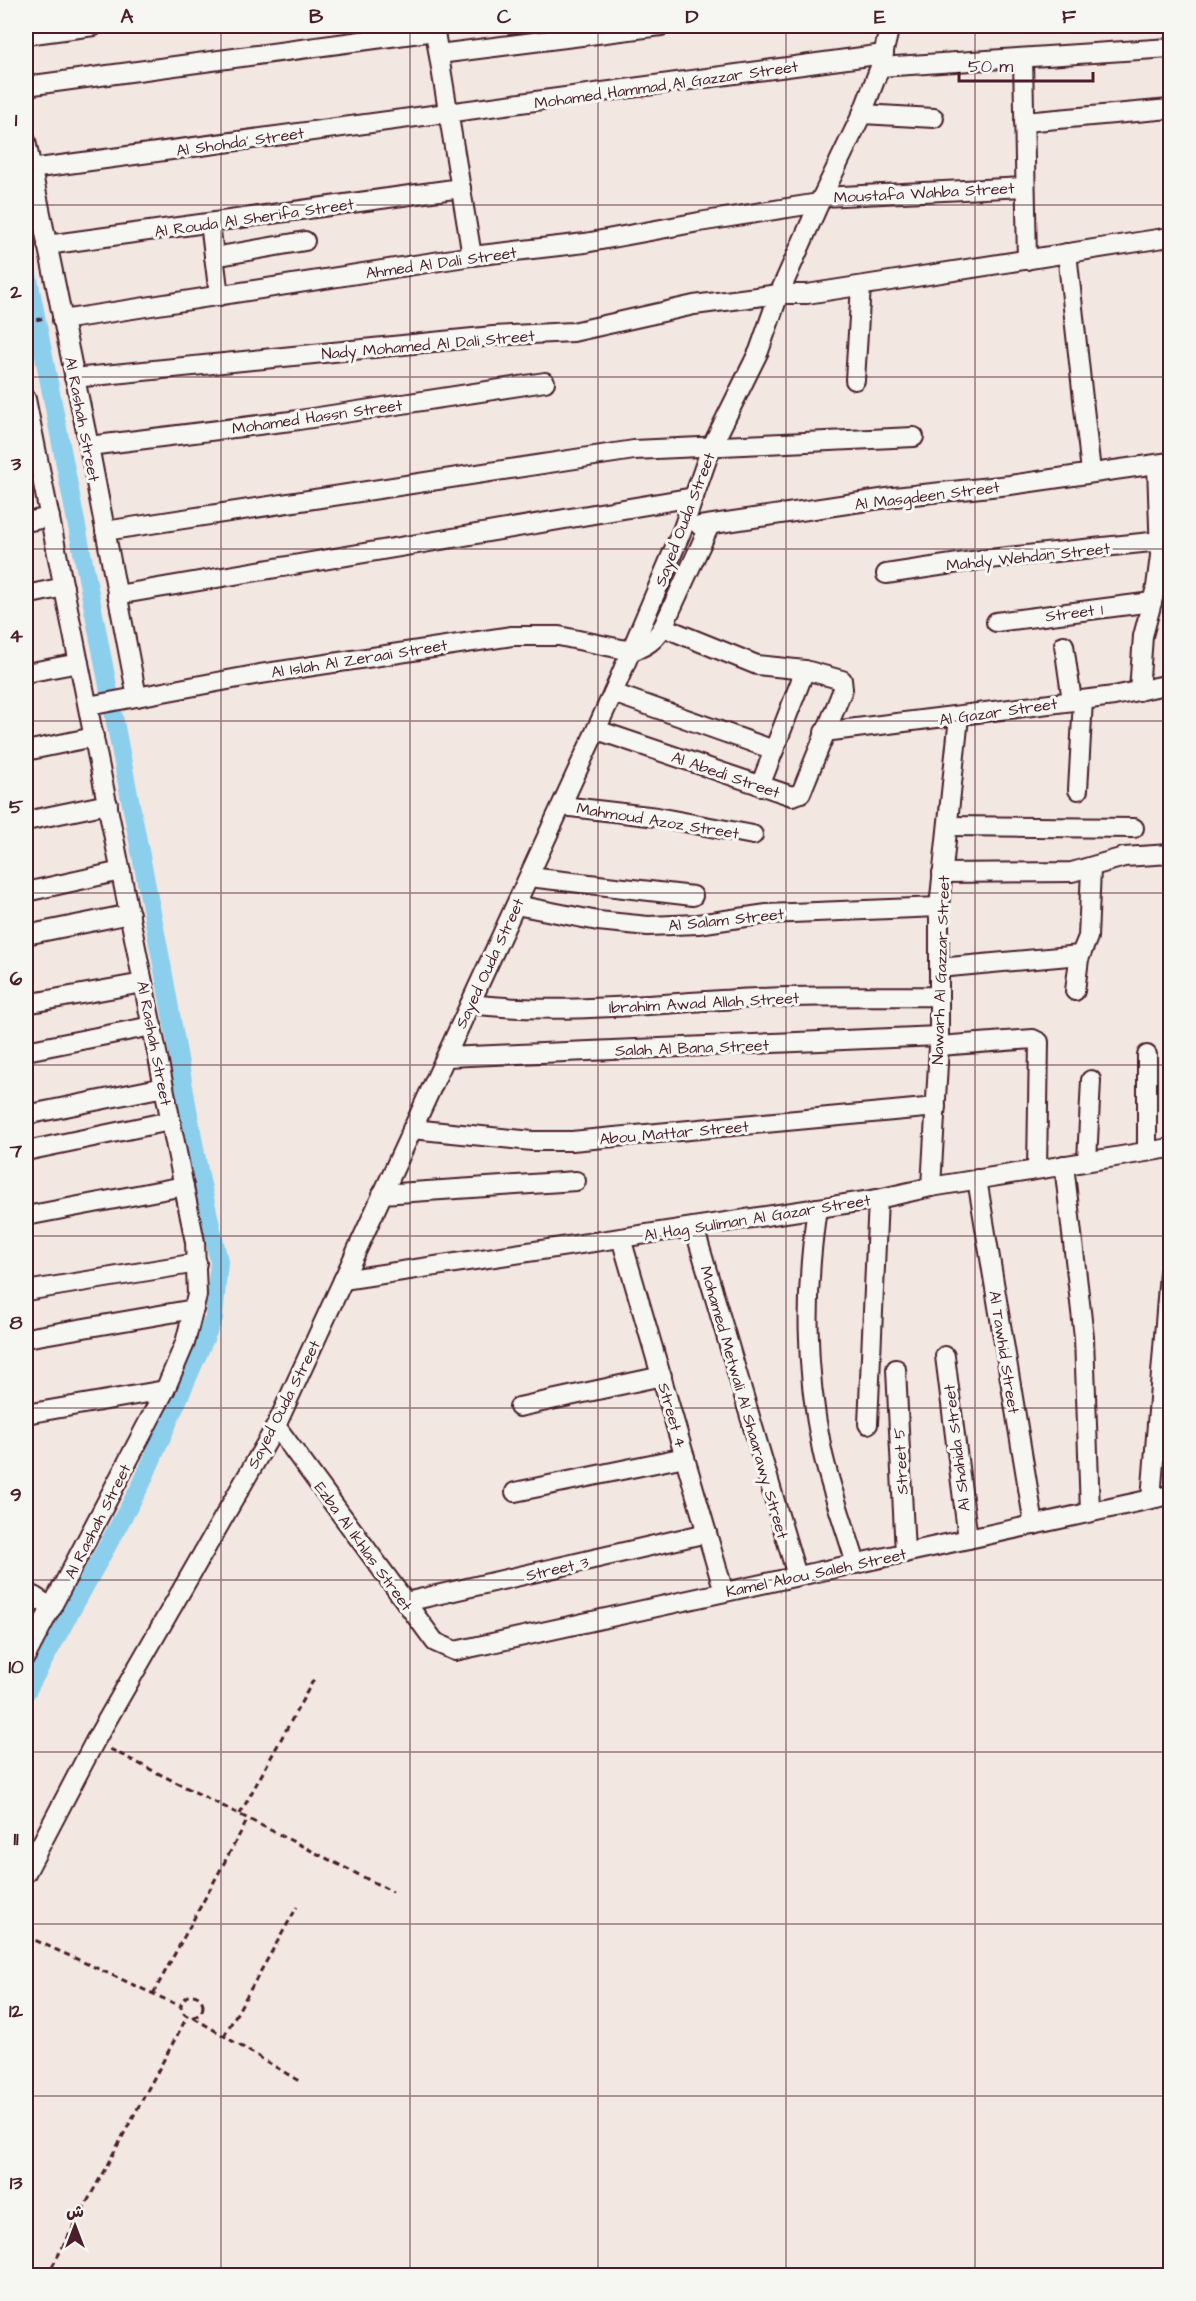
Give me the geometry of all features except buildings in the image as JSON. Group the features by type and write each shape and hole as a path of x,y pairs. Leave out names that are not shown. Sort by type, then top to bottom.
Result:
{"street":[{"path":"26,36 94,26"},
{"path":"439,54 661,26"},
{"name":"Sayed Ouda Street","path":"26,1873 95,1741 276,1426 614,693 683,528 711,448 759,351 779,294 820,200 862,114 882,61 890,26"},
{"path":"26,86 435,28 472,256"},
{"name":"Mohamed Hammad Al Gazzar Street","path":"449,113 882,61 1023,59 1170,48"},
{"path":"1023,59 1027,260"},
{"path":"1024,122 1170,109"},
{"name":"Al Shohda' Street","path":"31,169 449,113"},
{"path":"862,114 934,118"},
{"name":"Al Rashah Street","path":"26,141 137,697"},
{"name":"Moustafa Wahba Street","path":"820,200 1025,187"},
{"name":"Al Rouda Al Sherifa Street","path":"47,245 461,188"},
{"name":"Ahmed Al Dali Street","path":"62,320 472,256 568,246 820,200"},
{"path":"210,223 219,296"},
{"name":"Nady Mohamed Al Dali Street","path":"74,378 506,335 573,332 694,305 779,294 807,294 1170,237"},
{"path":"214,257 304,241"},
{"path":"1067,253 1091,472"},
{"path":"855,380 861,286"},
{"name":"Mohamed Hassn Street","path":"88,446 299,420 545,382"},
{"name":"Al Rashah Street","path":"26,405 32,460 50,518 184,1186 197,1263 194,1309 185,1343 165,1390 26,1656"},
{"path":"105,531 634,450 914,437"},
{"path":"1139,691 1143,636 1165,540 1164,463"},
{"name":"Al Masgdeen Street","path":"683,528 894,497 1010,485 1164,463"},
{"path":"117,595 694,497"},
{"path":"26,522 50,518"},
{"path":"631,651 647,645 663,627 710,525"},
{"name":"Mahdy Wehdan Street","path":"886,574 979,560 1165,540"},
{"path":"26,595 64,587"},
{"name":"Street 1","path":"996,622 1152,602"},
{"name":"Al Abedi Street","path":"597,730 760,786 792,796 799,795 844,683 839,678 804,670 750,663 663,627"},
{"name":"Al Islah Al Zeraai Street","path":"88,706 260,674 512,636 559,636 631,651"},
{"path":"1064,645 1077,700 1078,790"},
{"path":"26,673 79,663"},
{"path":"760,786 804,670"},
{"name":"Al Gazar Street","path":"824,732 959,717 1139,691 1170,684"},
{"path":"614,693 774,750"},
{"name":"Nawarh Al Gazzar Street","path":"931,1187 939,1042 939,907 959,717"},
{"path":"26,752 94,737"},
{"path":"26,821 108,804"},
{"name":"Mahmoud Azoz Street","path":"562,806 657,817 753,835"},
{"path":"948,826 1134,828"},
{"path":"942,873 1062,873 1091,869 1125,857 1170,854"},
{"path":"1075,991 1080,955 1088,937 1091,869"},
{"path":"26,892 121,871"},
{"path":"529,877 693,896"},
{"name":"Al Salam Street","path":"516,905 598,921 648,926 698,924 767,914 939,907"},
{"path":"26,935 130,914"},
{"path":"939,968 1080,955"},
{"path":"26,1004 143,982"},
{"name":"Ibrahim Awad Allah Street","path":"470,1004 539,1009 672,1005 738,999 939,996"},
{"path":"26,1051 152,1026"},
{"name":"Salah Al Bana Street","path":"446,1057 1033,1039 1039,1042 1037,1169"},
{"path":"1147,1055 1147,1151"},
{"path":"1087,1161 1091,1080"},
{"path":"26,1115 164,1087"},
{"name":"Abou Mattar Street","path":"412,1129 532,1141 572,1141 936,1107"},
{"path":"26,1151 171,1121"},
{"name":"Al Hag Suliman Al Gazar Street","path":"343,1280 878,1199 931,1187 1170,1148"},
{"path":"1064,1165 1084,1337 1090,1512"},
{"name":"Al Tawhid Street","path":"977,1179 1034,1525"},
{"path":"382,1194 576,1180"},
{"path":"26,1216 184,1186"},
{"path":"868,1424 878,1199"},
{"path":"817,1208 808,1267 807,1329 812,1391 822,1452 856,1564"},
{"name":"Mohamed Metwali Al Shaarawy Street","path":"694,1227 797,1576"},
{"name":"Street 4","path":"621,1238 724,1592"},
{"path":"26,1291 197,1263"},
{"path":"1151,1499 1166,1362 1169,1273"},
{"path":"26,1338 194,1309"},
{"name":"Al Shahida Street","path":"945,1356 968,1539"},
{"name":"Street 5","path":"896,1369 905,1553"},
{"path":"519,1407 662,1376"},
{"path":"26,1414 165,1390"},
{"name":"Ezba Al Ikhlas Street","path":"276,1426 441,1647 462,1650"},
{"path":"515,1492 685,1456"},
{"name":"Kamel Abou Saleh Street","path":"462,1650 1170,1495"},
{"name":"Street 3","path":"406,1602 707,1533"},
{"path":"26,1591 52,1608"}],"path":[{"path":"240,1814 314,1679"},
{"path":"95,1741 393,1892"},
{"path":"153,1994 249,1818"},
{"path":"224,2036 297,1907"},
{"path":"26,1936 180,2007 188,2017 194,2018 299,2081"},
{"path":"180,2007 188,1996 200,1997 204,2010 194,2018"},
{"path":"47,2276 188,2017"}],"waterway":[{"path":"26,264 162,964 200,1176 219,1261 214,1318 141,1485 26,1693"}]}
